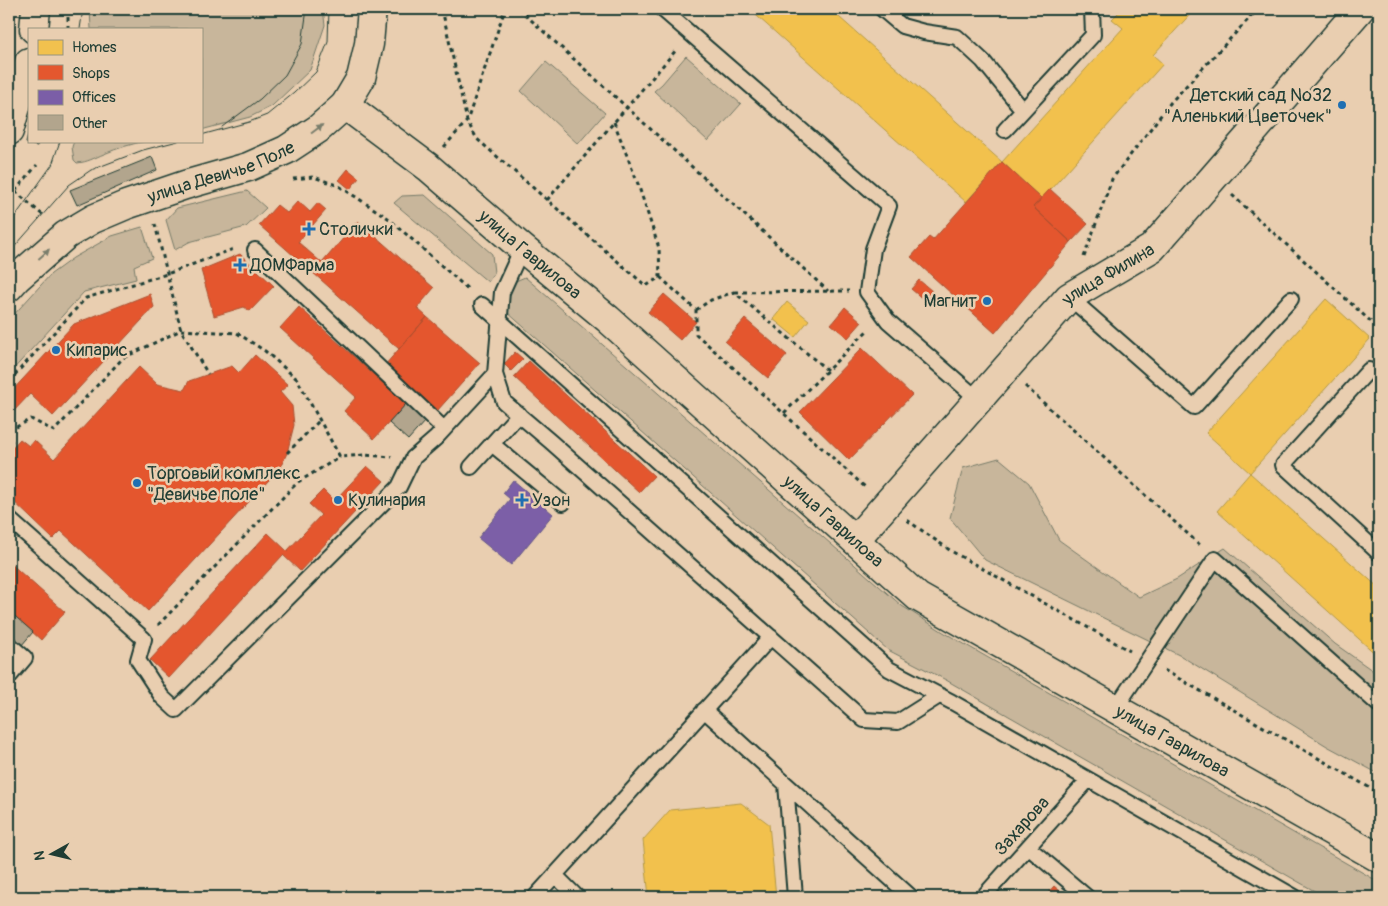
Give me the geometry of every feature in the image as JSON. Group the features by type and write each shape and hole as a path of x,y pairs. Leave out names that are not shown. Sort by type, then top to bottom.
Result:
{"street":[{"path":"34,28 36,9"},
{"name":"улица Девичье Поле","path":"9,287 66,235 93,219 126,205 248,166 286,150 318,129 344,105 361,78 369,44 372,9"},
{"name":"улица Филина","path":"855,540 1069,297 1152,248 1360,9"},
{"path":"9,131 28,65"},
{"name":"улица Гаврилова","path":"344,105 428,167 608,319 918,597 1379,858"}],"lane":[{"path":"662,9 889,206 873,249 867,292 888,322 979,400"},
{"path":"882,9 902,26 924,32 957,37 983,61 1023,110"},
{"path":"1005,130 1093,35 1092,9"},
{"path":"522,248 502,292 494,374 504,402 864,720 898,722 940,696"},
{"path":"255,250 444,429"},
{"path":"1069,297 1194,407 1291,299"},
{"path":"482,305 888,669 940,696 1295,897"},
{"path":"1369,370 1283,465 1379,553"},
{"path":"9,519 144,639 138,660 162,697 176,710 399,487 413,458 444,429 494,374"},
{"path":"471,467 519,414"},
{"path":"492,444 563,503"},
{"path":"1115,709 1215,559 1379,706"},
{"path":"535,897 771,637"},
{"path":"9,644 25,658 9,677"},
{"path":"704,710 911,897"},
{"name":"Захарова","path":"983,897 1088,780"},
{"path":"786,784 795,897"},
{"path":"1028,847 1087,897"},
{"path":"555,875 577,897"}],"path":[{"path":"68,9 68,28"},
{"path":"442,9 467,121 477,139 646,286 660,277"},
{"path":"428,167 467,121 505,9"},
{"path":"519,9 828,291"},
{"path":"1243,9 1251,16"},
{"path":"1069,297 1112,179 1171,102 1258,9"},
{"path":"547,200 690,34"},
{"path":"614,122 638,184 659,248 660,277 696,310 696,334 885,506 951,551 1147,660 1379,793"},
{"path":"15,191 37,166"},
{"path":"290,179 314,177 339,186 388,218 469,290 482,305"},
{"path":"1213,178 1379,329"},
{"path":"154,222 181,330 208,374"},
{"path":"9,381 86,298 167,274 240,246 255,250"},
{"path":"696,310 712,300 734,292 867,292"},
{"path":"734,292 827,370"},
{"path":"784,413 883,315"},
{"path":"9,431 31,419 54,431 123,358 181,330 237,333 266,351 297,379 340,457"},
{"path":"1006,369 1215,559"},
{"path":"287,453 320,420"},
{"path":"9,440 15,444"},
{"path":"144,639 298,482 340,457 364,455 413,458"}],"shaded area":[{"path":"90,9 323,9 325,25 310,70 272,106 250,117 202,130 202,28 91,28"},
{"path":"686,56 741,104 708,141 654,91"},
{"path":"546,62 605,113 578,144 521,91"},
{"path":"74,142 142,142 77,163 74,160 72,147"},
{"path":"247,191 266,208 246,227 189,242 175,250 166,220 177,208"},
{"path":"425,195 492,254 494,273 488,282 394,203 402,196"},
{"path":"142,227 152,258 134,266 136,279 84,292 9,374 9,320 51,274 73,258 112,236"},
{"path":"525,277 902,606 945,633 1379,882 1379,897 1325,897 946,680 888,650 507,312 505,298 511,283"},
{"path":"999,458 1029,483 1059,540 1139,597 1177,579 1225,548 1335,644 1379,675 1379,774 1327,746 1181,656 985,560 950,518 963,468"}],"building: Homes":[{"path":"749,9 830,9 1002,162 966,202"},
{"path":"1122,9 1195,9 1153,55 1163,64 1042,199 1002,162 1123,28 1112,19"},
{"path":"1326,299 1370,339 1250,473 1206,433"},
{"path":"787,302 809,320 795,337 773,319"},
{"path":"1250,473 1379,588 1379,657 1217,511"},
{"path":"741,803 769,824 776,897 649,897 643,840 670,810"}],"building: Shops":[{"path":"1002,162 1042,199 1033,207 1071,242 995,333 911,257 929,237 933,240"},
{"path":"348,169 359,178 350,189 339,180"},
{"path":"1050,189 1088,224 1071,242 1033,207"},
{"path":"298,201 310,212 318,203 326,210 298,242 322,263 358,221 434,288 417,308 427,317 399,349 259,225 277,205 287,213"},
{"path":"240,254 274,286 250,311 244,307 214,316 201,270"},
{"path":"919,280 932,291 924,300 911,289"},
{"path":"150,294 154,307 53,416 30,394 12,413 9,409 9,394 74,324"},
{"path":"664,294 696,322 680,340 648,312"},
{"path":"299,307 406,404 374,439 344,411 356,397 280,328"},
{"path":"845,307 862,322 848,338 831,324"},
{"path":"427,317 480,363 437,411 385,365"},
{"path":"745,319 787,355 768,378 725,342"},
{"path":"862,348 912,395 849,460 800,412"},
{"path":"515,352 523,359 511,371 504,364"},
{"name":"Торговый комплекс \"Девичье поле\"","path":"255,355 288,385 280,392 292,406 294,425 287,453 280,468 148,611 61,531 53,539 9,497 9,466 15,459 9,451 20,439 29,446 34,440 54,459 139,367 157,384 184,390 189,381 232,366 239,373"},
{"path":"529,361 654,476 639,492 514,377"},
{"path":"367,466 384,481 300,571 283,555 169,678 150,660 268,533 287,551 321,515 309,504 323,490 334,501"},
{"path":"9,562 65,612 41,640 9,611"},
{"path":"1054,886 1067,897 1044,897"}],"building: Offices":[{"path":"513,480 553,514 511,565 478,538 510,499 503,493"}],"building: Other":[{"path":"28,135 28,142 39,142 37,146 26,143"},
{"path":"152,157 157,170 77,205 70,190"},
{"path":"406,404 425,421 408,440 389,423"},
{"path":"9,611 33,632 9,660"}],"tram line":[{"path":"80,28 83,9"},
{"path":"222,127 260,99 285,75 302,44 307,9"},
{"path":"202,135 267,115 316,72 328,42 329,9"},
{"path":"9,225 52,165 60,142"},
{"path":"9,253 69,185 91,170 143,150 174,142"}],"place":[{"name":"Детский сад №32 \"Аленький Цветочек\"","path":"1342,105"},
{"name":"Столички","path":"309,229"},
{"name":"ДОМФарма","path":"240,265"},
{"name":"Магнит","path":"987,301"},
{"name":"Кипарис","path":"56,350"},
{"name":"Торговый комплекс \"Девичье поле\"","path":"137,483"},
{"name":"Кулинария","path":"338,500"},
{"name":"Узон","path":"522,500"}]}
